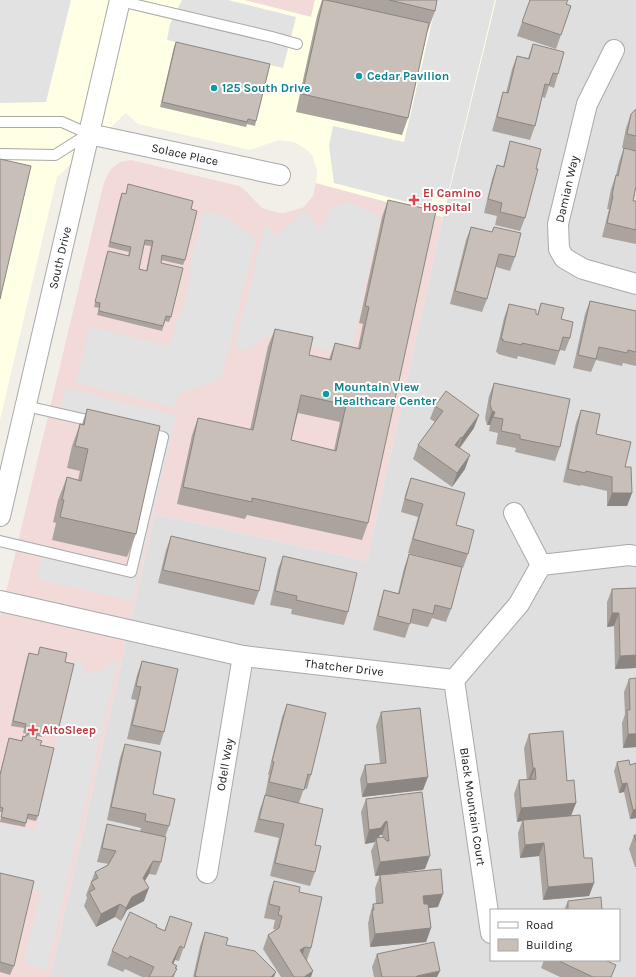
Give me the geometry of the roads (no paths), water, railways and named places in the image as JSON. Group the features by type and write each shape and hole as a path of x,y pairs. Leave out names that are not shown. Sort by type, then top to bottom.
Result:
{"street":[{"name":"South Drive","path":"0,516 120,0"},
{"name":"Damian Way","path":"614,50 587,104 558,224 559,249 564,258 583,269 636,284"},
{"name":"Solace Place","path":"89,134 280,175"},
{"path":"514,512 541,565"},
{"path":"541,565 629,555 636,556"},
{"path":"454,680 519,604 541,565"},
{"name":"Thatcher Drive","path":"0,601 243,656 454,680"},
{"name":"Odell Way","path":"207,873 243,656"},
{"name":"Black Mountain Court","path":"454,680 490,926"}],"lane":[{"path":"120,0 297,44"},
{"path":"0,122 62,122 89,134"},
{"path":"0,154 55,155 89,134"},
{"path":"26,406 109,424"},
{"path":"0,541 131,572 163,437 132,430"}],"place":[{"name":"Cedar Pavilion","path":"359,76"},
{"name":"125 South Drive","path":"214,88"},
{"name":"El Camino Hospital","path":"414,200"},
{"name":"Mountain View Healthcare Center","path":"326,394"},
{"name":"AltoSleep","path":"33,730"}]}
